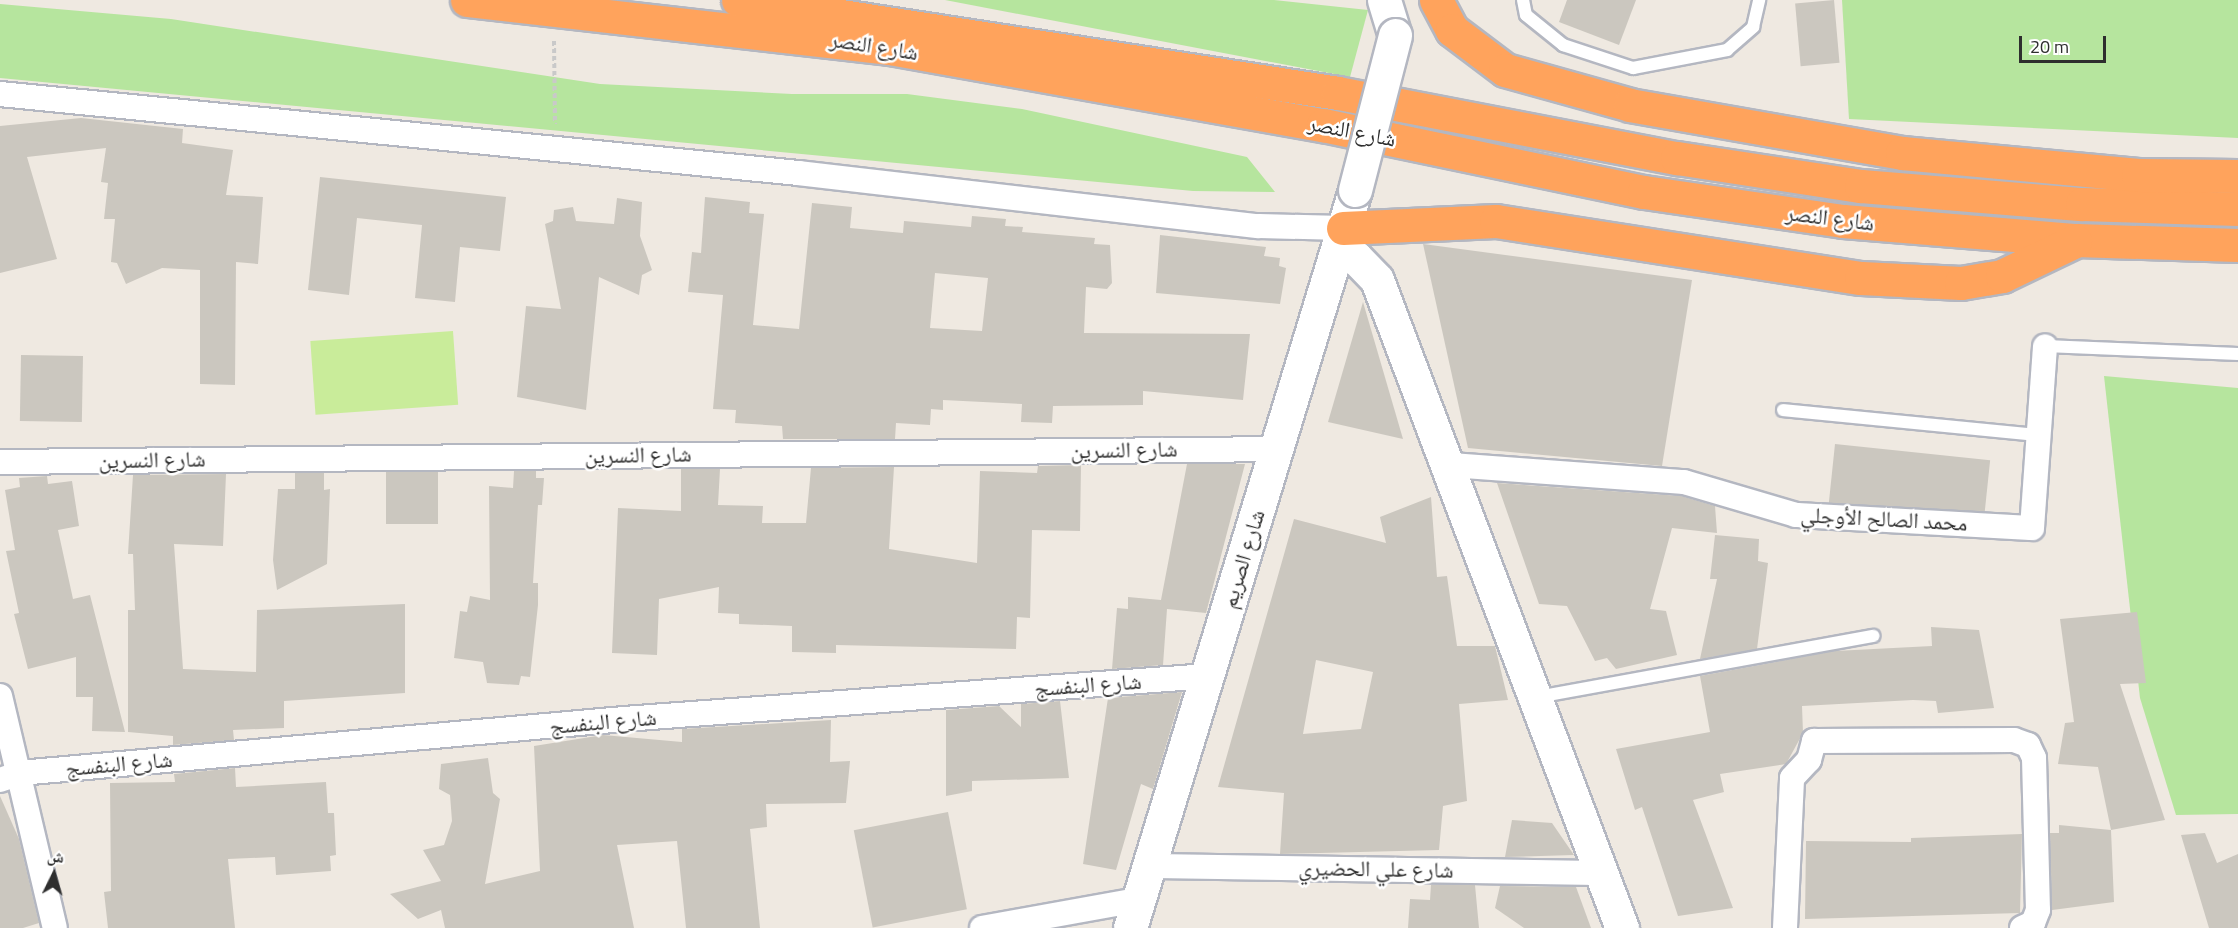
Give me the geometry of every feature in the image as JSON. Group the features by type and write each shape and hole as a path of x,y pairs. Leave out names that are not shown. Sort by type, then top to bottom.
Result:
{"highway":[{"name":"شارع النصر","path":"467,0 554,9 723,12 889,48 1323,125 1644,192 1843,221 2076,240 2238,244"},
{"name":"شارع النصر","path":"738,0 1338,93 1677,158 1861,186 2082,204 2238,209"},
{"path":"1436,0 1452,30 1506,70 1630,105 1902,153 2138,175 2238,176"},
{"path":"1340,241 1496,221 1861,278 1961,283 2002,276 2076,240"}],"street":[{"path":"1384,0 1395,35"},
{"name":"شارع الصريم","path":"1134,914 1151,866 1355,190 1402,0"},
{"path":"0,94 1259,226 1340,241 1377,280 1451,465 1622,928"},
{"name":"محمد الصالح الأوجلي","path":"1451,465 1684,482 1796,515 2032,528 2045,346"},
{"name":"شارع النسرين","path":"0,462 1277,449"},
{"name":"شارع البنفسج","path":"10,777 1208,676"},
{"path":"0,696 10,777 55,928"},
{"path":"1785,928 1792,778 1809,760 1814,741 2014,740 2028,745 2034,758 2038,910 2027,926"},
{"name":"شارع علي الحضيري","path":"1151,866 1601,873"},
{"path":"982,928 1134,914"}],"lane":[{"path":"1523,0 1526,15 1563,45 1633,68 1727,50 1753,27 1759,0"},
{"path":"2045,346 2238,354"},
{"path":"1783,410 2039,435"},
{"path":"1537,697 1874,636"}],"path":[{"path":"554,9 555,152"}],"green space":[{"path":"945,0 1274,0 1368,10 1350,77"},
{"path":"1842,0 2238,0 2238,138 1849,119"},
{"path":"0,4 171,19 600,84 792,94 907,94 1022,109 1247,157 1275,192 1193,191 0,78"},
{"path":"453,331 458,405 316,415 310,341"},
{"path":"2104,376 2238,388 2238,814 2176,815 2140,698"}],"building":[{"path":"1567,0 1636,0 1619,45 1559,22"},
{"path":"1834,0 1839,63 1801,66 1795,3"},
{"path":"81,118 183,129 182,143 233,150 226,195 263,197 258,264 236,262 235,385 200,384 200,270 162,268 126,284 117,263 111,262 115,219 104,219 108,183 101,182 106,148 27,157 57,259 0,273 0,126"},
{"path":"320,177 506,197 500,251 460,247 455,302 415,298 422,225 357,218 349,295 308,290"},
{"path":"705,197 750,202 749,213 764,214 753,325 799,329 812,203 852,207 850,228 903,233 904,221 971,227 972,216 1006,219 1005,226 1023,227 1022,232 1095,238 1094,244 1110,245 1112,283 1107,289 1086,287 1084,333 1250,334 1243,400 1143,391 1143,405 1053,406 1052,423 1021,422 1022,404 943,400 943,410 931,409 930,425 896,423 895,439 783,439 782,426 735,423 736,410 713,409 723,295 688,292 692,252 701,253","holes":["935,273 988,278 982,331 930,328"]},
{"path":"617,198 642,202 640,236 652,270 642,275 639,295 599,277 586,410 517,397 526,306 561,309 545,224 553,221 554,210 573,207 576,221 614,224"},
{"path":"1160,235 1266,247 1264,256 1280,258 1279,266 1286,268 1280,304 1156,293"},
{"path":"1423,244 1692,280 1662,466 1468,448"},
{"path":"1363,302 1403,439 1328,422"},
{"path":"21,355 83,356 82,422 20,421"},
{"path":"1835,444 1990,460 1984,519 1829,503"},
{"path":"1187,464 1245,464 1206,613 1167,609 1163,665 1112,669 1117,608 1128,609 1128,597 1161,600"},
{"path":"1081,465 1080,531 1032,530 1030,618 1017,617 1016,649 836,645 836,653 792,652 792,626 739,624 739,614 718,613 719,587 659,599 657,655 612,653 618,508 681,511 681,469 720,469 718,505 763,506 762,523 806,523 811,468 894,467 889,549 977,563 980,471 1037,473 1038,466"},
{"path":"514,471 536,471 536,478 544,478 542,505 538,505 533,583 538,583 538,605 530,677 521,676 519,685 487,683 483,662 454,658 460,611 467,612 470,596 490,600 489,486 513,488"},
{"path":"386,472 438,472 438,524 386,524"},
{"path":"295,473 324,473 324,490 330,489 327,564 277,590 273,560 278,489 295,489"},
{"path":"226,474 223,546 174,544 183,669 256,672 257,610 405,604 405,693 284,701 284,728 233,730 234,740 173,745 173,736 128,732 128,610 135,610 133,554 128,554 133,475"},
{"path":"47,476 48,484 72,481 79,526 58,530 73,599 90,595 125,732 92,731 93,697 76,697 76,657 28,669 14,614 19,613 6,551 15,550 5,490 20,487 19,478"},
{"path":"1497,483 1681,496 1715,506 1717,533 1672,528 1650,609 1666,611 1677,655 1616,669 1607,658 1595,661 1567,606 1539,604"},
{"path":"1431,497 1437,577 1447,576 1457,646 1495,646 1508,700 1459,704 1467,801 1443,806 1439,850 1280,854 1284,793 1218,787 1294,519 1386,543 1380,517","holes":["1316,660 1373,672 1361,729 1303,734"]},
{"path":"1715,535 1759,539 1758,561 1768,563 1757,649 1700,659 1717,579 1710,579"},
{"path":"2137,612 2146,683 2120,684 2165,820 2111,830 2098,767 2058,764 2065,723 2074,722 2060,619"},
{"path":"1931,627 1979,630 1994,708 1938,713 1936,701 1913,700 1802,706 1803,733 1786,764 1720,774 1724,792 1693,800 1733,908 1678,916 1642,807 1635,810 1616,749 1710,732 1700,676 1835,651 1932,646"},
{"path":"1182,692 1153,789 1141,784 1116,870 1083,864 1108,698"},
{"path":"1060,701 1069,778 972,781 972,791 946,796 946,710 999,706 1021,727 1021,704"},
{"path":"831,720 830,762 850,761 846,803 766,804 767,827 750,829 760,928 686,928 677,841 617,845 634,928 445,928 441,910 418,919 390,894 441,881 423,850 444,845 452,821 450,795 439,789 441,764 488,758 493,793 500,799 485,884 540,871 534,746 603,735 682,742 682,729"},
{"path":"235,768 236,787 326,782 328,813 334,813 336,855 330,856 331,871 276,875 275,857 228,859 235,928 108,928 104,892 111,891 110,783 175,782 174,774"},
{"path":"0,796 19,839 39,923 23,928 0,928"},
{"path":"948,812 967,909 873,927 854,830"},
{"path":"1512,820 1552,823 1574,855 1505,857"},
{"path":"2059,825 2111,830 2114,902 2052,910 2050,833 2059,833"},
{"path":"2205,833 2217,863 2238,854 2238,928 2209,928 2181,835"},
{"path":"2022,834 2020,913 1805,919 1806,841 1911,842 1911,838"},
{"path":"1431,885 1475,885 1479,928 1408,928 1410,899 1430,900"},
{"path":"1500,886 1576,887 1591,928 1524,928 1495,908"}]}
